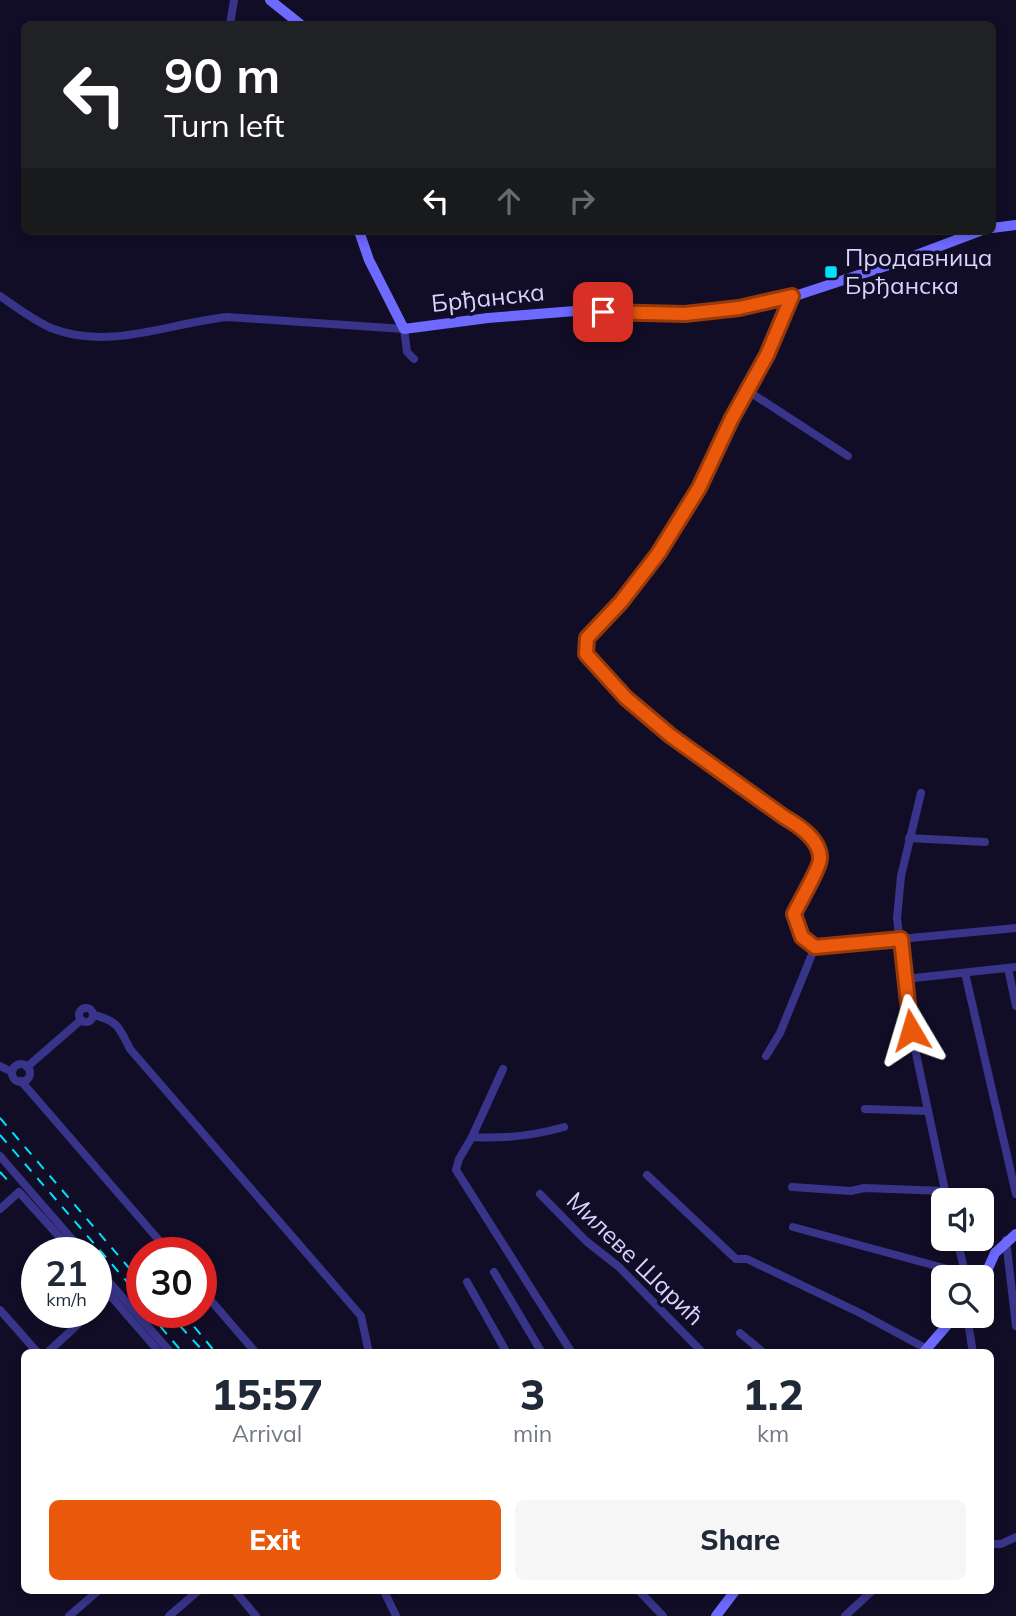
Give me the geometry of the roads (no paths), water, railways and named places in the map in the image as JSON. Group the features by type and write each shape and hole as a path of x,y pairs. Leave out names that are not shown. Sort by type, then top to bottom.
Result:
{"street":[{"path":"230,21 234,0"},
{"path":"270,0 296,21"},
{"path":"996,228 1016,225"},
{"path":"360,235 369,260 404,329 407,352 414,359"},
{"name":"Брђанска","path":"0,296 51,328 78,334 147,333 227,317 404,329 488,318 575,311 685,314 739,308 792,296 895,263 969,235"},
{"path":"792,296 767,355 732,418 699,488 658,554 621,602 587,638 586,654 626,698 671,736 803,828 819,850 821,860 794,914 802,937 815,947 1016,928"},
{"path":"748,391 848,456"},
{"path":"921,793 901,876 897,918 911,1030 944,1188"},
{"path":"909,838 985,842"},
{"path":"766,1056 780,1033 815,947"},
{"path":"905,979 1012,967 1016,1006"},
{"path":"965,973 1016,1194"},
{"path":"27,1067 81,1020 90,1021 94,1014 111,1019 117,1024 130,1049 361,1316 368,1349"},
{"path":"12,1072 17,1065 27,1067 29,1075 26,1080 20,1081"},
{"path":"0,1066 12,1072 15,1079 20,1081 156,1237"},
{"path":"503,1069 456,1170 569,1349"},
{"path":"865,1109 928,1111"},
{"path":"472,1137 537,1135 564,1126"},
{"path":"0,1156 70,1237"},
{"path":"647,1175 736,1259 747,1259 860,1313 922,1349"},
{"path":"792,1187 851,1191 864,1188 931,1195"},
{"path":"0,1209 19,1192 60,1237"},
{"name":"Милеве Шарић","path":"540,1195 586,1241 619,1267 699,1349"},
{"path":"793,1227 931,1266"},
{"path":"990,1265 995,1253 1011,1237"},
{"path":"1011,1237 1016,1326"},
{"path":"494,1272 540,1349"},
{"path":"467,1282 505,1349"},
{"path":"112,1285 168,1349"},
{"path":"112,1297 157,1349"},
{"path":"217,1308 253,1349"},
{"path":"0,1310 34,1349"},
{"path":"51,1349 74,1328"},
{"path":"927,1349 945,1328"},
{"path":"969,1328 972,1349"},
{"path":"740,1333 759,1349"},
{"path":"994,1544 1001,1544 1016,1537"},
{"path":"69,1616 95,1594"},
{"path":"169,1616 195,1594"},
{"path":"238,1594 256,1616"},
{"path":"385,1594 396,1616"},
{"path":"642,1594 663,1616"},
{"path":"716,1616 733,1594"},
{"path":"845,1616 869,1594"}],"railway":[{"path":"0,1118 126,1264"},
{"path":"0,1135 126,1281"},
{"path":"0,1172 10,1183"},
{"path":"162,1328 180,1349"},
{"path":"182,1328 201,1349"},
{"path":"195,1328 213,1349"}],"place":[{"name":"Продавница Брђанска","path":"831,272"}]}
